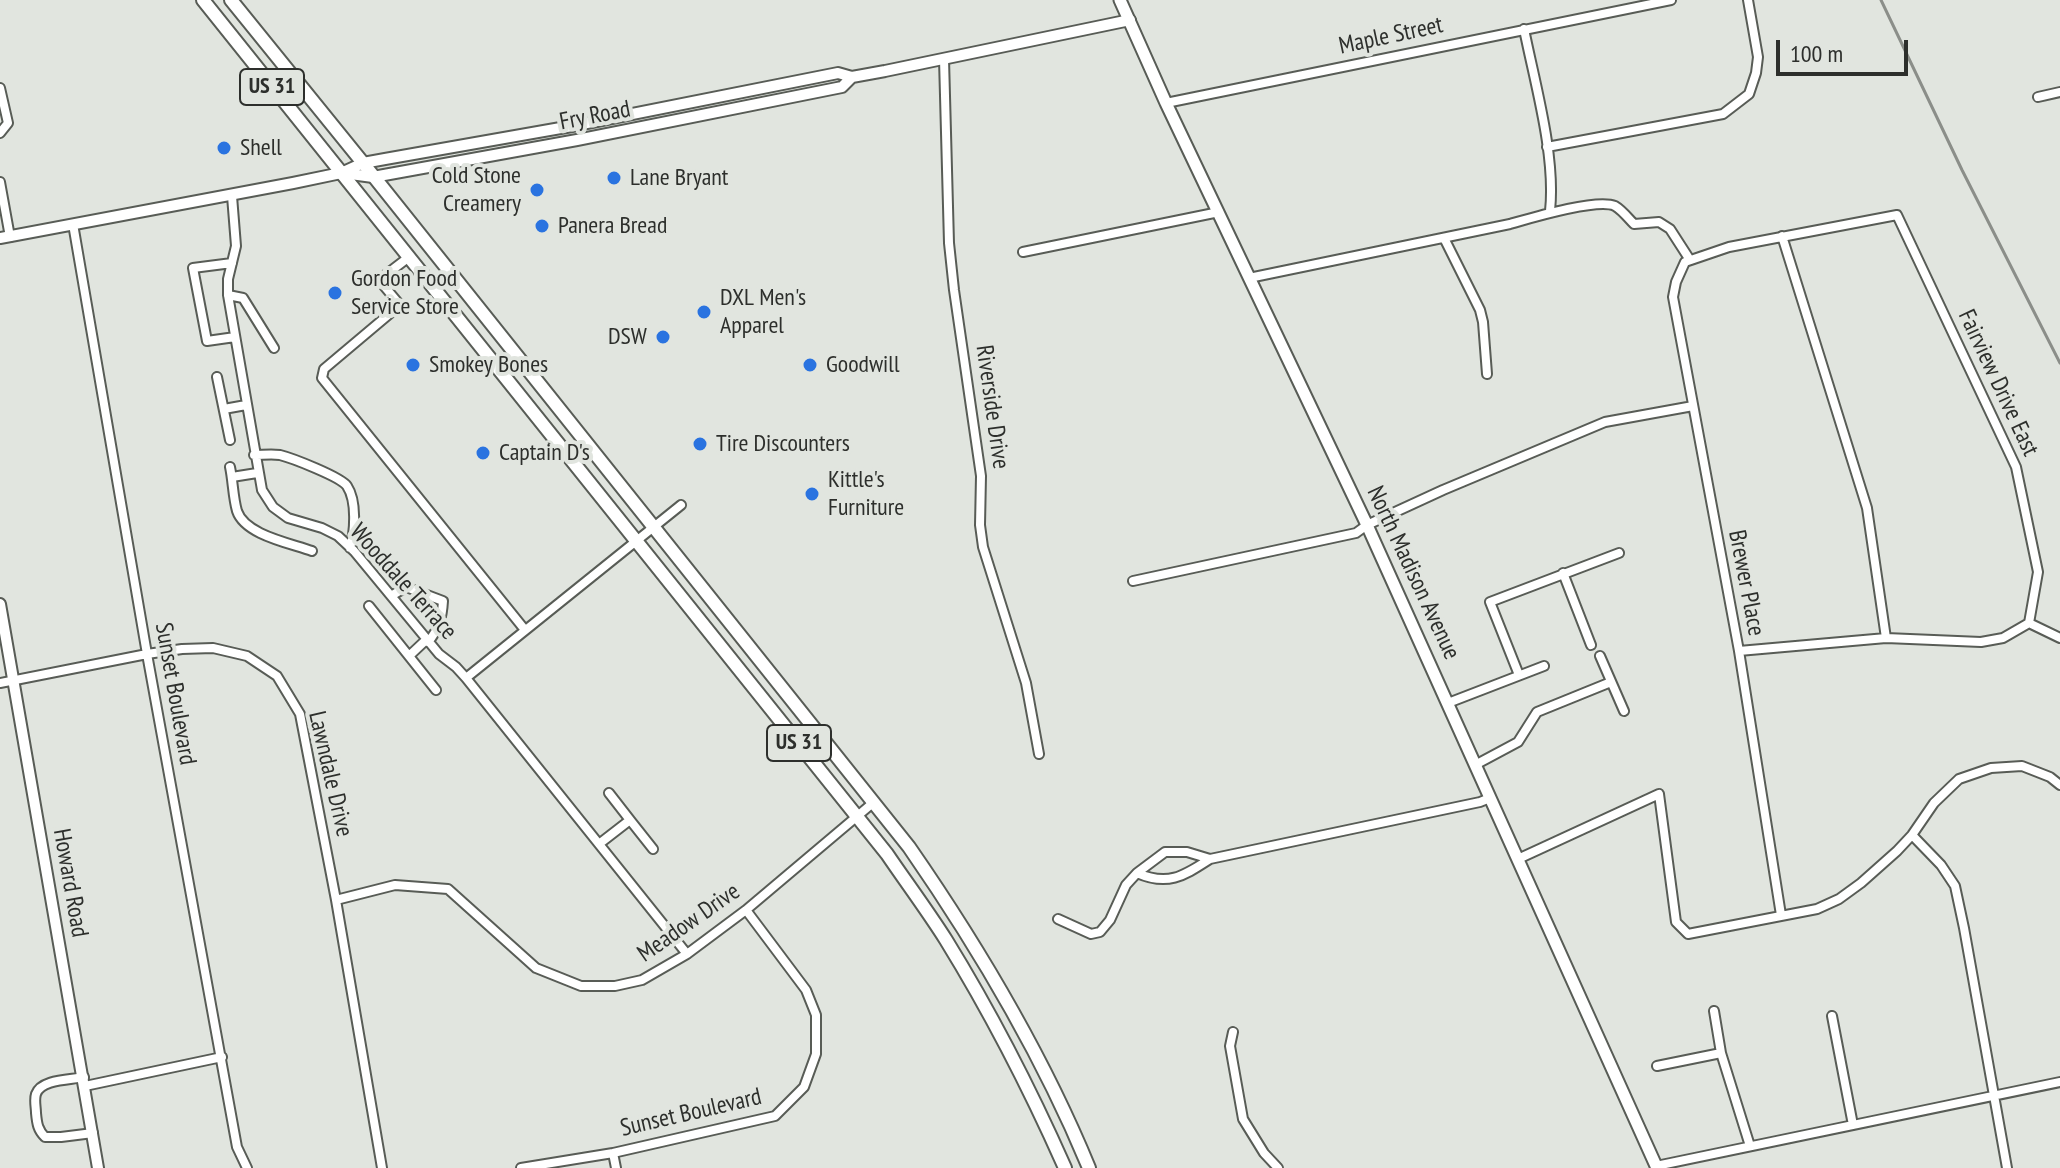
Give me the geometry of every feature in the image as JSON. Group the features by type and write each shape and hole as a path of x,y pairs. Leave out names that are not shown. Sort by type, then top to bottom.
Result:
{"main road":[{"name":"US 31","path":"203,0 887,854 986,1008 1025,1080 1065,1168"},
{"name":"US 31","path":"231,0 909,847 1001,990 1041,1062 1089,1168"},
{"name":"North Madison Avenue","path":"1120,0 1367,525 1657,1167"}],"street":[{"name":"Maple Street","path":"1166,103 1671,0"},
{"path":"1547,147 1723,114 1749,94 1756,73 1758,57 1748,0"},
{"name":"Fry Road","path":"5,238 232,196 341,173 363,163 572,126 838,73 852,77 1130,20"},
{"path":"1524,29 1547,147 1552,190 1550,211"},
{"name":"Riverside Drive","path":"944,59 949,243 981,476 980,525 1026,683 1039,754"},
{"name":"Fry Road","path":"341,173 373,177 550,145 842,87 852,77"},
{"path":"0,88 8,123 0,133"},
{"path":"2038,97 2060,92"},
{"path":"0,182 5,238"},
{"name":"Wooddale Terrace","path":"232,196 236,246 228,279 228,295 262,490 273,507 288,518 322,528 338,536 350,548 427,641 466,678 687,954"},
{"path":"1249,278 1510,224 1550,211 1603,205 1615,206 1634,224 1659,222 1670,229 1688,261 1729,247 1782,236 1867,508 1886,638"},
{"path":"1023,252 1219,212"},
{"name":"Fairview Drive East","path":"1782,236 1897,215 2016,467 2038,572 2029,623"},
{"name":"Sunset Boulevard","path":"73,224 237,1147 247,1168"},
{"path":"1444,238 1480,310 1487,374"},
{"path":"409,257 379,280 400,305 324,369 322,378 525,630"},
{"name":"Brewer Place","path":"1688,261 1676,282 1673,297 1739,651 1781,915"},
{"path":"232,263 193,268 207,341 235,337"},
{"path":"228,295 243,298 274,348"},
{"path":"217,377 230,440"},
{"path":"224,409 246,405"},
{"path":"1133,581 1356,533 1443,490 1605,422 1693,406"},
{"path":"254,455 279,455 345,482 351,493 355,532 350,548"},
{"path":"257,473 231,472 237,511 244,524 312,551"},
{"path":"466,678 681,505"},
{"path":"1519,675 1490,602 1619,553"},
{"path":"1563,573 1591,645"},
{"path":"391,596 406,587 443,601 438,630 409,656"},
{"name":"Howard Road","path":"0,604 98,1168"},
{"path":"369,606 436,690"},
{"path":"1739,651 1886,638 1981,642 2003,638 2029,623 2060,638"},
{"name":"Lawndale Drive","path":"0,683 147,654 213,648 247,656 277,676 300,714 382,1168"},
{"path":"1600,656 1624,711"},
{"path":"1448,703 1544,666"},
{"path":"1475,765 1518,742 1537,712 1611,682"},
{"path":"1518,859 1659,794 1676,922 1688,934 1817,909 1839,899 1881,866 1912,835 1934,803 1959,779 1991,768 2022,766 2050,777 2060,785"},
{"path":"609,793 653,849"},
{"path":"1137,873 1162,879 1181,877 1210,859 1490,798"},
{"name":"Meadow Drive","path":"336,900 395,885 448,889 536,968 581,986 615,986 642,980 687,954 746,910 874,802"},
{"path":"599,844 630,820"},
{"path":"1912,835 1941,865 1955,886 2007,1168"},
{"path":"1058,919 1091,934 1100,932 1110,920 1126,885 1165,852 1187,852 1210,859"},
{"name":"Sunset Boulevard","path":"521,1168 613,1153 775,1116 804,1087 816,1054 816,1015 806,990 746,910"},
{"path":"1714,1011 1721,1053 1750,1146"},
{"path":"1832,1016 1853,1125"},
{"path":"1233,1032 1230,1046 1243,1119 1264,1153 1278,1168"},
{"path":"1657,1066 1721,1053"},
{"path":"93,1133 45,1137 37,1125 35,1097 41,1087 222,1057"},
{"path":"1657,1167 2060,1082"},
{"path":"613,1153 616,1168"}],"railway":[{"path":"1881,0 1962,170 2060,363"}],"place":[{"name":"Shell","path":"224,148"},
{"name":"Lane Bryant","path":"614,178"},
{"name":"Cold Stone Creamery","path":"537,190"},
{"name":"Panera Bread","path":"542,226"},
{"name":"Gordon Food Service Store","path":"335,293"},
{"name":"DXL Men's Apparel","path":"704,312"},
{"name":"DSW","path":"663,337"},
{"name":"Smokey Bones","path":"413,365"},
{"name":"Goodwill","path":"810,365"},
{"name":"Tire Discounters","path":"700,444"},
{"name":"Captain D's","path":"483,453"},
{"name":"Kittle's Furniture","path":"812,494"}]}
